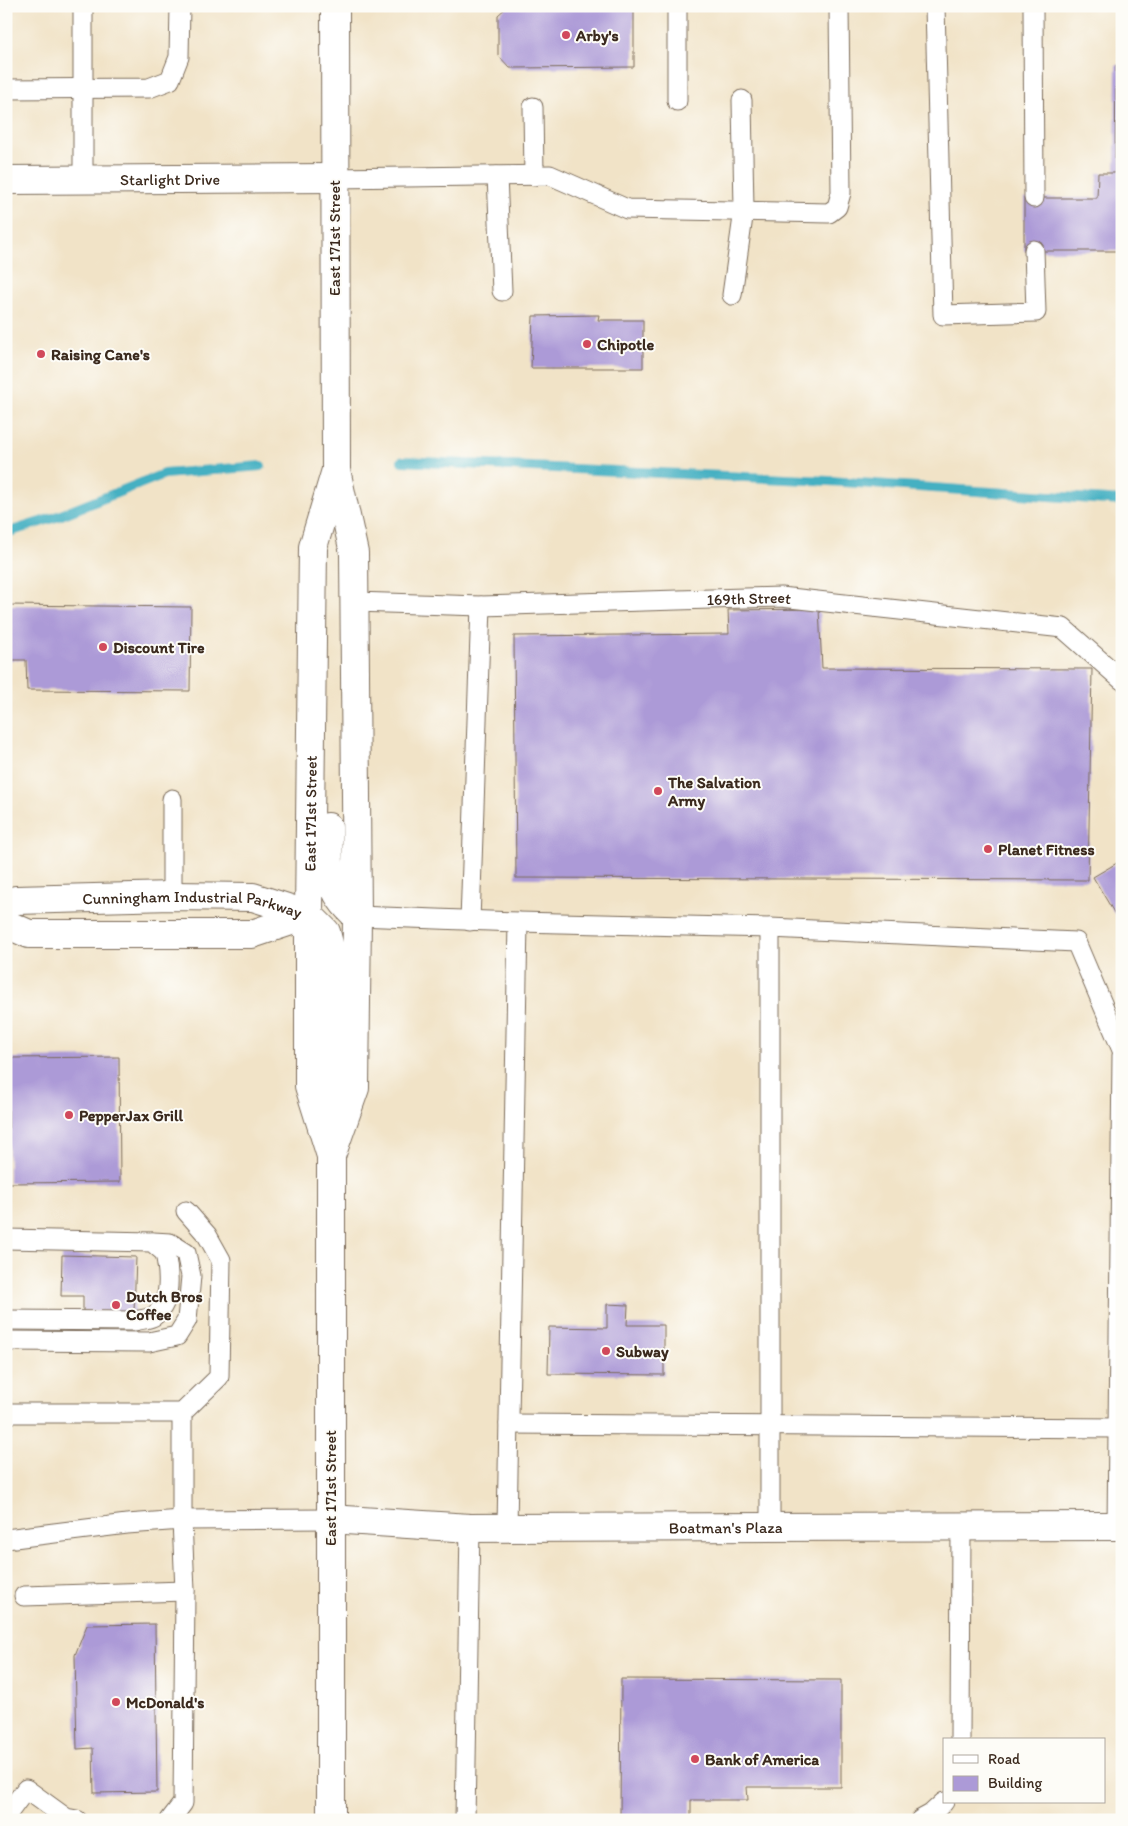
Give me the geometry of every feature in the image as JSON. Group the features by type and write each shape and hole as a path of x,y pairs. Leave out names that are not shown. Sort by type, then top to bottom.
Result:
{"main road":[{"name":"East 171st Street","path":"331,1156 356,1088 357,916 354,553 336,470 335,6"},
{"name":"Starlight Drive","path":"6,180 334,178"},
{"name":"East 171st Street","path":"330,1820 331,1156 309,1086 309,915 313,546 336,470"},
{"path":"312,612 328,679 328,863 333,888 346,907 357,916"},
{"name":"Cunningham Industrial Parkway","path":"6,904 16,900 172,896 253,897 309,915"},
{"name":"Cunningham Industrial Parkway","path":"6,924 29,934 252,934 309,915"},
{"name":"Boatman's Plaza","path":"330,1519 470,1528 1119,1526"}],"lane":[{"path":"83,6 84,180"},
{"path":"6,88 83,90 149,88 170,80 180,57 180,6"},
{"path":"677,6 677,102"},
{"path":"334,178 550,176 627,209 744,210 822,214 833,211 840,201 839,6"},
{"path":"935,6 943,315 1036,312 1034,250"},
{"path":"1033,6 1034,198"},
{"path":"732,295 744,210 742,100"},
{"path":"533,107 534,176"},
{"path":"497,176 502,291"},
{"name":"169th Street","path":"355,602 481,606 781,597 1063,628 1122,680"},
{"path":"470,921 481,606"},
{"path":"172,799 172,896"},
{"path":"357,916 470,921 770,928 1076,942 1122,1050"},
{"path":"507,1528 518,922"},
{"path":"770,928 770,1527"},
{"path":"1119,1526 1118,1428 1122,1054"},
{"path":"6,1413 182,1413 219,1377 221,1260 207,1234 186,1211"},
{"path":"6,1239 170,1243 186,1253 191,1276 187,1320 177,1336 149,1342 6,1341"},
{"path":"6,1320 135,1320 154,1317 165,1302 169,1274 165,1253 152,1242"},
{"path":"170,1820 183,1804 185,1591 182,1520 182,1413"},
{"path":"509,1424 1118,1428"},
{"path":"6,1539 128,1524 182,1520 330,1519"},
{"path":"960,1738 962,1527"},
{"path":"465,1820 470,1528"},
{"path":"24,1596 185,1591"},
{"path":"6,1816 26,1789 49,1812 78,1820"},
{"path":"920,1820 931,1814 943,1803"}],"building":[{"name":"Arby's","path":"507,7 634,9 634,67 510,68 498,55 498,15"},
{"path":"1116,65 1122,65 1122,335 1119,335 1119,251 1024,251 1024,198 1097,198 1098,173 1115,173"},
{"name":"Chipotle","path":"599,315 598,320 643,320 643,368 531,368 533,316"},
{"path":"6,605 191,607 190,691 27,690 26,660 6,660"},
{"path":"819,609 822,668 1092,669 1088,880 516,878 514,636 729,634 728,610"},
{"path":"1122,860 1122,926 1093,877"},
{"path":"119,1057 120,1182 9,1183 8,1058"},
{"path":"62,1255 136,1257 134,1313 83,1311 83,1296 61,1296"},
{"name":"Subway","path":"607,1304 628,1305 627,1325 664,1325 664,1375 548,1374 549,1327 607,1328"},
{"name":"McDonald's","path":"155,1624 157,1792 94,1793 93,1748 77,1749 75,1655 87,1625"},
{"path":"621,1679 841,1680 841,1787 747,1787 748,1800 691,1800 691,1820 620,1820"}],"waterway":[{"path":"402,461 829,481 1122,501"},
{"path":"6,533 56,517 164,474 261,466"}],"place":[{"name":"Arby's","path":"566,35"},
{"name":"Chipotle","path":"587,344"},
{"name":"Raising Cane's","path":"41,354"},
{"name":"Discount Tire","path":"103,647"},
{"name":"The Salvation Army","path":"658,791"},
{"name":"Planet Fitness","path":"988,849"},
{"name":"PepperJax Grill","path":"69,1115"},
{"name":"Dutch Bros Coffee","path":"116,1305"},
{"name":"Subway","path":"606,1351"},
{"name":"McDonald's","path":"116,1702"},
{"name":"Bank of America","path":"695,1759"}]}
